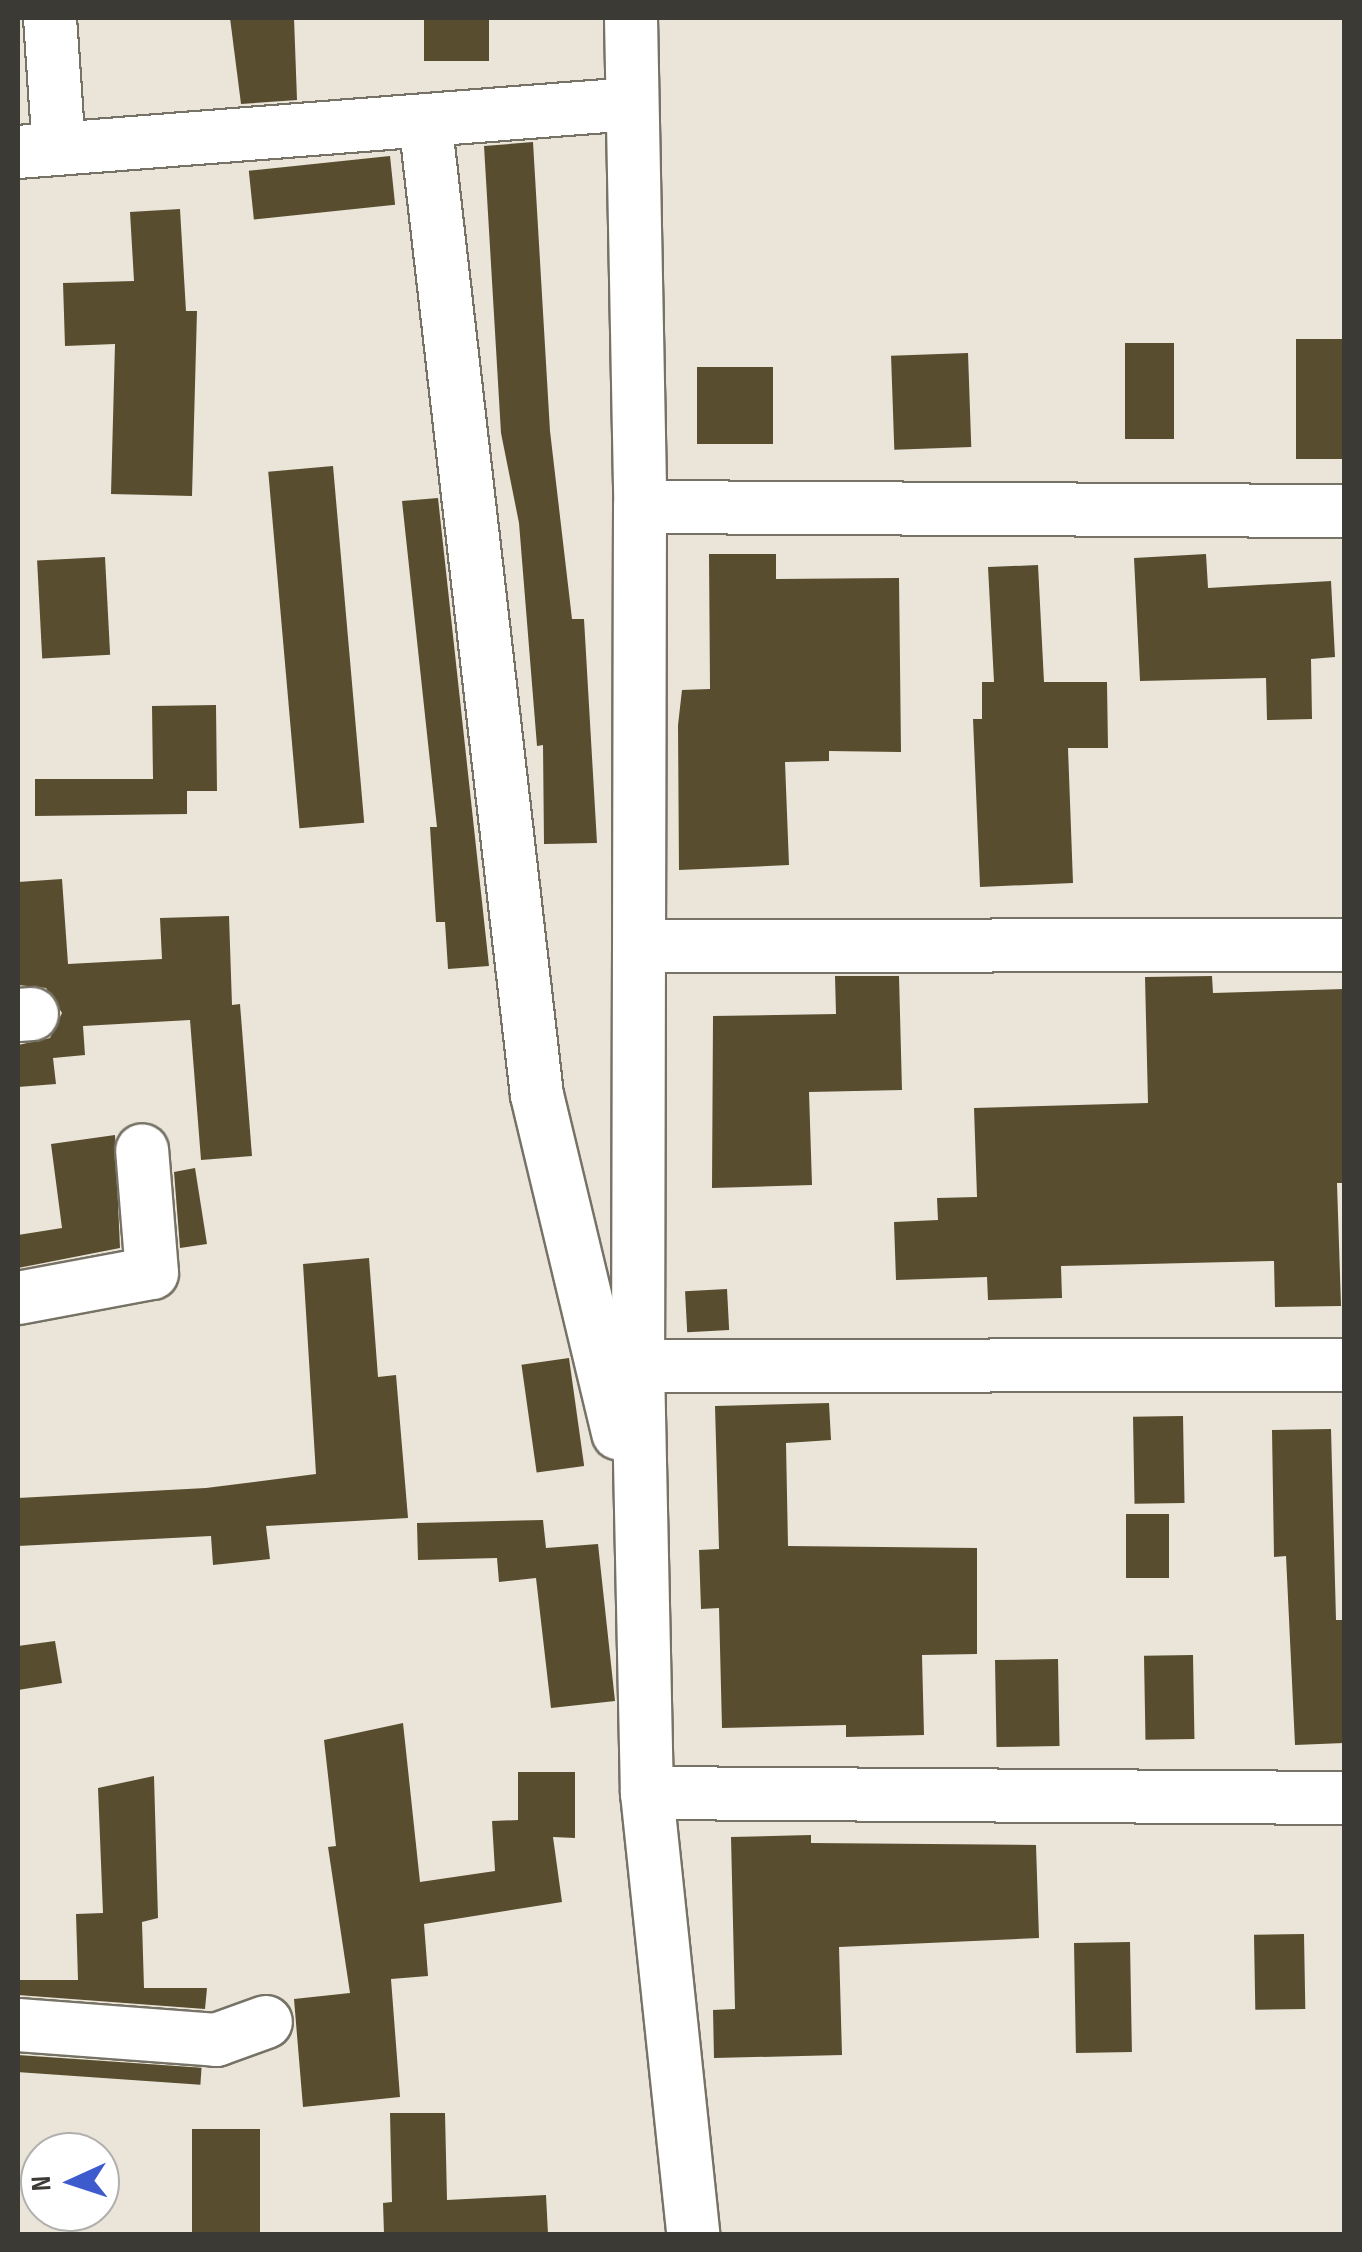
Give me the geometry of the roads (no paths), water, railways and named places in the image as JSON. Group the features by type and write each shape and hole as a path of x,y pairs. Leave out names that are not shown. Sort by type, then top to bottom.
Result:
{"street":[{"path":"50,18 38,150 630,104"},
{"path":"632,18 630,104 640,507 638,1366 647,1793 693,2234"},
{"path":"425,120 537,1095 642,1534"},
{"path":"640,507 1344,511"},
{"path":"640,946 1344,945"},
{"path":"18,1298 152,1273 142,1150"},
{"path":"638,1366 1344,1365"},
{"path":"647,1793 1344,1798"},
{"path":"18,2025 216,2040 266,2022"}]}
